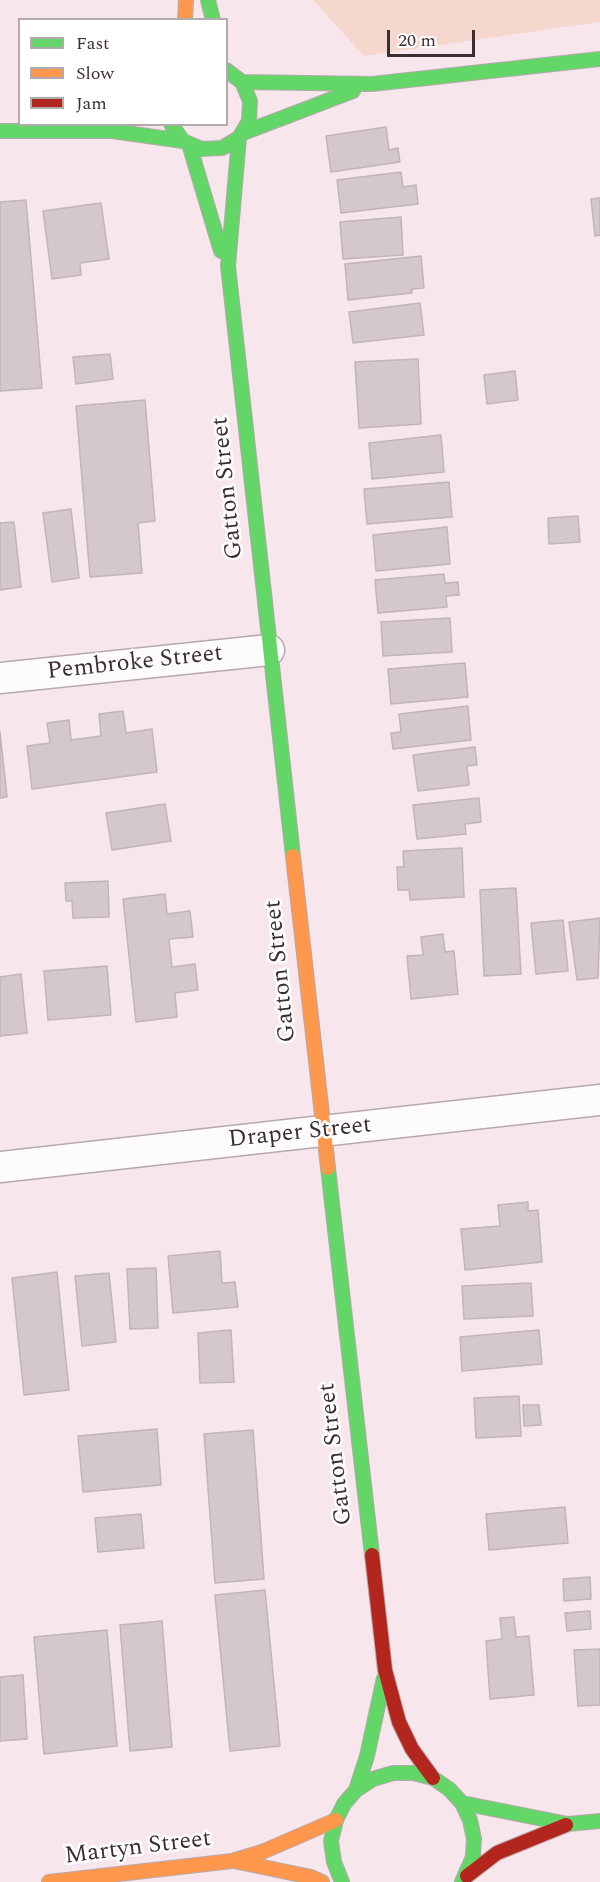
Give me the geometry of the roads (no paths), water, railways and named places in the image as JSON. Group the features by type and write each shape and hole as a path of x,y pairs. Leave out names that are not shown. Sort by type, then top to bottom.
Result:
{"street":[{"path":"185,18 186,0"},
{"path":"208,0 212,18"},
{"path":"228,61 235,76 372,84 600,59"},
{"name":"Gatton Street","path":"235,76 249,94 251,107 249,121 241,135 228,266 322,1131 385,1670 399,1722 412,1749 433,1778"},
{"path":"0,131 20,129 112,131 186,143 202,149 215,149 228,146 241,135 372,84"},
{"path":"20,129 31,126"},
{"name":"Gatton Street","path":"173,126 186,143 228,266"},
{"name":"Pembroke Street","path":"0,678 269,650"},
{"name":"Draper Street","path":"0,1167 600,1100"},
{"name":"Gatton Street","path":"356,1790 367,1756 385,1670"},
{"path":"342,1882 334,1862 331,1841 336,1820 344,1804 356,1790 373,1779 393,1773 413,1773 433,1778 449,1789 462,1803 470,1820 474,1839 473,1857 464,1879"},
{"path":"462,1803 568,1824 600,1821"},
{"name":"Martyn Street","path":"49,1882 232,1861 262,1852 336,1820"},
{"path":"464,1879 497,1853 568,1824"},
{"name":"Martyn Street","path":"232,1861 311,1877 322,1882"}]}
